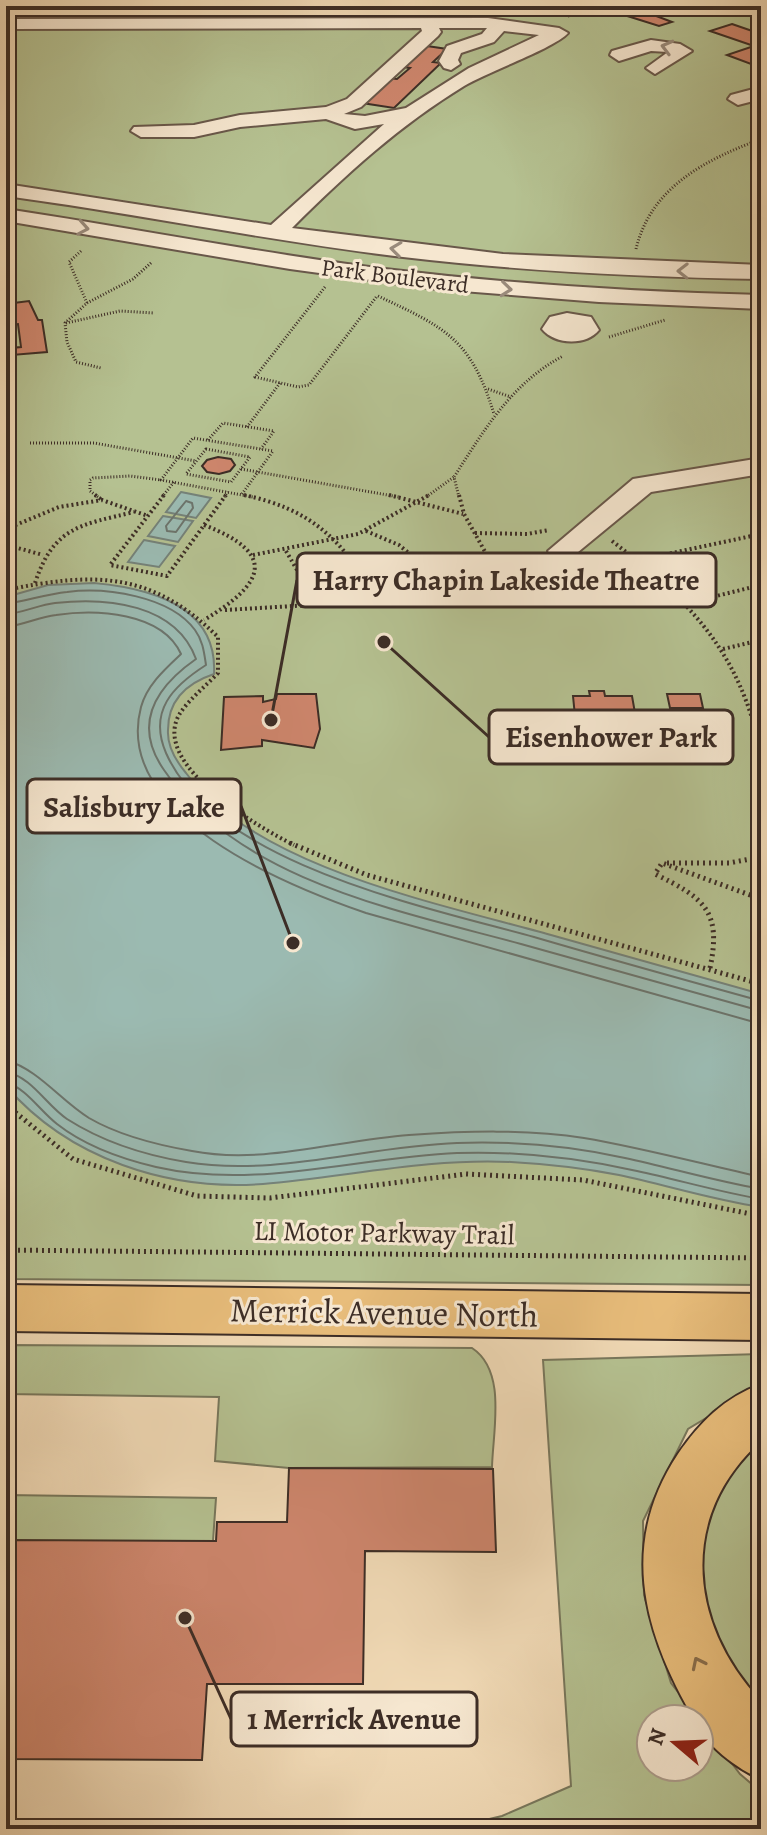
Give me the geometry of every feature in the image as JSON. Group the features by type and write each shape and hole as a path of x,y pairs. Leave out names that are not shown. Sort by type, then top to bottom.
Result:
{"main road":[{"name":"Merrick Avenue North","path":"6,1308 761,1317"},
{"path":"761,1409 722,1440 691,1479 682,1500 672,1543 672,1591 681,1629 711,1690 761,1747"}],"street":[{"path":"465,71 448,61 453,50 488,38 498,18"},
{"path":"6,24 427,24 498,18 559,33 465,71 349,160 276,232"},
{"path":"141,131 194,131 240,121 330,113 354,103 383,78 432,32 427,24"},
{"path":"619,55 657,43 683,51 655,68"},
{"path":"738,99 761,93"},
{"path":"330,113 339,121 362,122 414,111"},
{"name":"Park Boulevard","path":"6,190 350,243 577,268 761,272"},
{"path":"35,219 63,198"},
{"name":"Park Boulevard","path":"6,215 214,250 324,274 577,294 761,302"},
{"path":"214,250 240,226"},
{"path":"324,274 350,243"},
{"path":"577,268 577,294"},
{"path":"562,551 643,485 761,466"}],"path":[{"path":"637,271 638,228 653,205 675,184 706,165 761,139"},
{"path":"81,251 69,262 87,303"},
{"path":"65,323 87,303 133,279 152,262"},
{"path":"324,274 329,283 256,374 259,380 298,387 309,385 377,296"},
{"path":"368,292 418,315 459,341 474,358 488,389 494,414"},
{"path":"65,323 120,311 154,313"},
{"path":"598,342 626,330 668,320"},
{"path":"65,323 67,342 76,362 101,368"},
{"path":"253,555 338,540 366,531 420,501 454,477 494,414 511,397 548,362 573,352"},
{"path":"247,427 280,383"},
{"path":"488,389 511,397"},
{"path":"208,440 223,423 274,431 261,449"},
{"path":"161,480 193,438 273,451 242,494"},
{"path":"30,443 94,443 196,461"},
{"path":"228,453 234,444"},
{"path":"206,449 228,453 250,457 231,482 186,474 206,449"},
{"path":"241,469 420,501 464,514"},
{"path":"148,516 102,500 90,491 90,480 130,476 274,501 307,515 338,540 359,563 374,595"},
{"path":"201,487 208,477"},
{"path":"454,477 464,514 493,566"},
{"path":"174,482 110,565 167,576 228,492"},
{"path":"6,529 59,507 102,500"},
{"path":"35,583 43,555 63,533 134,512"},
{"path":"204,525 225,530 241,540 253,555 257,571 251,586 222,610 204,620"},
{"path":"366,531 399,545 441,580"},
{"path":"642,564 672,553 761,534"},
{"path":"6,541 14,547 43,555"},
{"path":"612,541 642,564 684,604 723,649 743,683 761,753"},
{"path":"286,551 300,575 307,606"},
{"path":"129,582 137,571"},
{"path":"6,590 35,583 86,579 129,582 167,593 204,620 218,637 218,673 178,716 176,748 198,779 231,808 291,844 367,875 761,984"},
{"path":"684,604 761,585"},
{"path":"222,610 328,604"},
{"path":"723,649 761,640"},
{"path":"750,706 761,703"},
{"path":"662,863 729,863 761,857"},
{"path":"662,863 655,874 692,893 709,906 716,920 715,950 710,968"},
{"path":"662,863 761,899"},
{"path":"6,1105 73,1159 197,1196 270,1198 466,1174 583,1180 761,1216"},
{"name":"LI Motor Parkway Trail","path":"6,1250 761,1258"}],"green space":[{"path":"6,6 761,6 761,1285 6,1279"},
{"path":"6,1345 472,1348 483,1358 494,1386 492,1467 289,1468 215,1461 219,1397 6,1394"},
{"path":"761,1354 761,1385 688,1429 643,1521 644,1595 671,1683 687,1703 635,1703 635,1783 715,1783 715,1741 740,1774 761,1792 761,1829 447,1829 502,1816 571,1786 543,1360"},
{"path":"761,1433 761,1720 707,1643 698,1507"},
{"path":"6,1495 216,1498 213,1541 6,1541"}],"water":[{"path":"181,492 211,498 196,518 166,512"},
{"path":"163,516 193,521 178,542 148,536"},
{"path":"144,540 175,546 159,567 128,562"},
{"path":"94,583 137,590 176,604 205,631 212,650 214,674 195,682 175,701 169,719 169,742 182,768 218,806 258,834 304,858 406,895 761,994 761,1207 606,1173 511,1162 417,1165 263,1184 192,1182 122,1165 90,1151 59,1133 31,1111 6,1086 6,597 48,585"}],"building":[{"path":"627,8 672,22 659,26 621,14 625,13 618,10"},
{"path":"732,24 761,34 761,61 751,64 727,55 754,46 710,31"},
{"path":"427,46 447,49 433,62 441,63 394,108 362,103 388,78 397,79 410,68 404,67"},
{"path":"29,301 38,320 42,320 47,352 12,355 11,348 21,347 18,324 8,325 6,321 6,304"},
{"path":"218,457 231,459 235,465 230,471 219,474 207,472 202,466 207,460"},
{"path":"589,691 604,691 605,696 632,696 635,713 593,713 595,726 576,726 573,696 590,696"},
{"path":"277,694 316,694 320,729 314,748 262,740 262,746 221,750 224,697 263,696 263,702 276,699"},
{"path":"667,694 700,694 703,708 670,708"},
{"path":"289,1468 493,1469 496,1552 365,1551 363,1684 207,1684 202,1760 6,1759 6,1540 216,1541 217,1522 287,1522"}],"place":[{"name":"Eisenhower Park","path":"384,642"},
{"name":"Harry Chapin Lakeside Theatre","path":"271,720"},
{"name":"Salisbury Lake","path":"293,943"},
{"name":"1 Merrick Avenue","path":"185,1618"}]}
